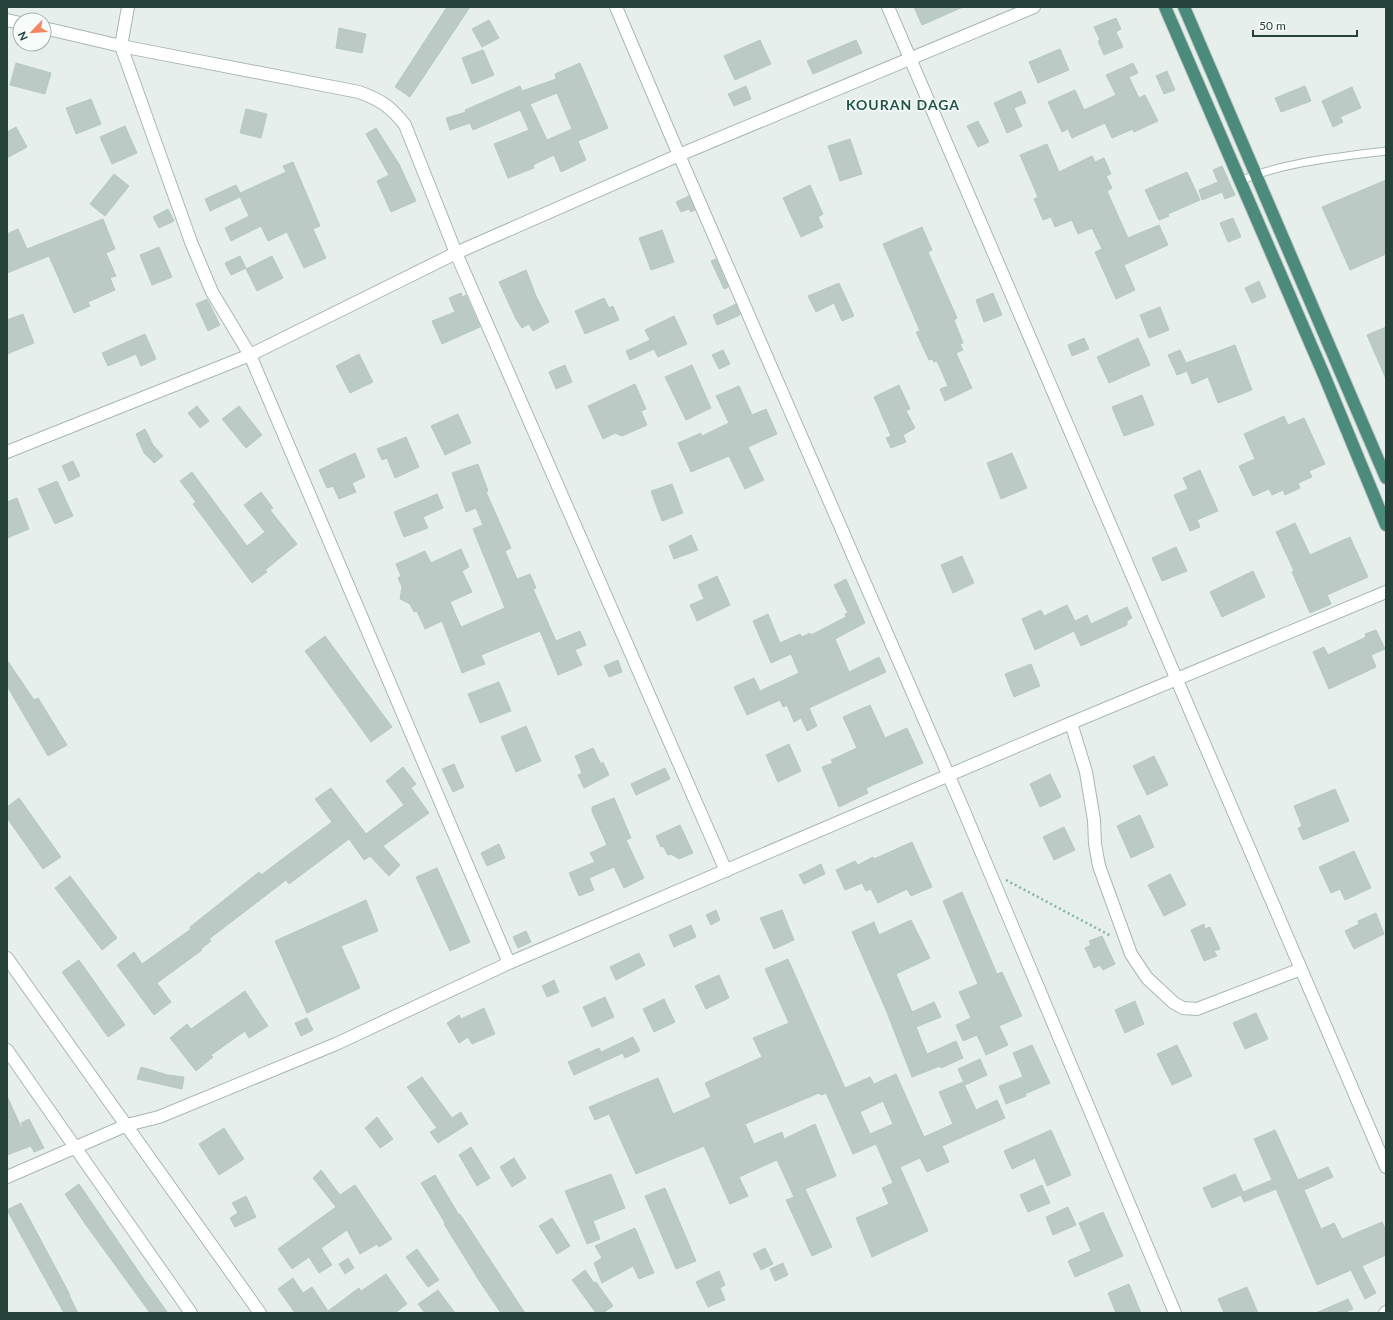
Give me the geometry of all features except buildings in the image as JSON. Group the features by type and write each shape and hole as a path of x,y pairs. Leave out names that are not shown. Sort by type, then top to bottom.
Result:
{"highway":[{"path":"1165,7 1324,375 1386,525"},
{"path":"1184,7 1386,478"}],"street":[{"path":"128,7 121,46 200,264 212,292 250,355 509,963"},
{"path":"616,7 678,155 949,776 1176,1313"},
{"path":"888,7 1386,1167"},
{"path":"7,452 250,355 456,253 678,155 1034,7"},
{"path":"52,30 121,46 359,92 375,98 392,108 405,125 456,253 726,871"},
{"path":"7,1177 126,1125 159,1117 336,1044 509,963 1176,678 1386,592"},
{"path":"1071,723 1086,772 1099,866 1131,954 1147,978 1174,1003 1183,1008 1196,1009 1301,969"},
{"path":"7,958 260,1313"},
{"path":"7,1050 191,1313"}],"lane":[{"path":"1240,181 1256,174 1330,158 1386,151"}],"path":[{"path":"990,873 1116,939"}],"district":[{"name":"KOURAN DAGA","path":"903,105"}]}
